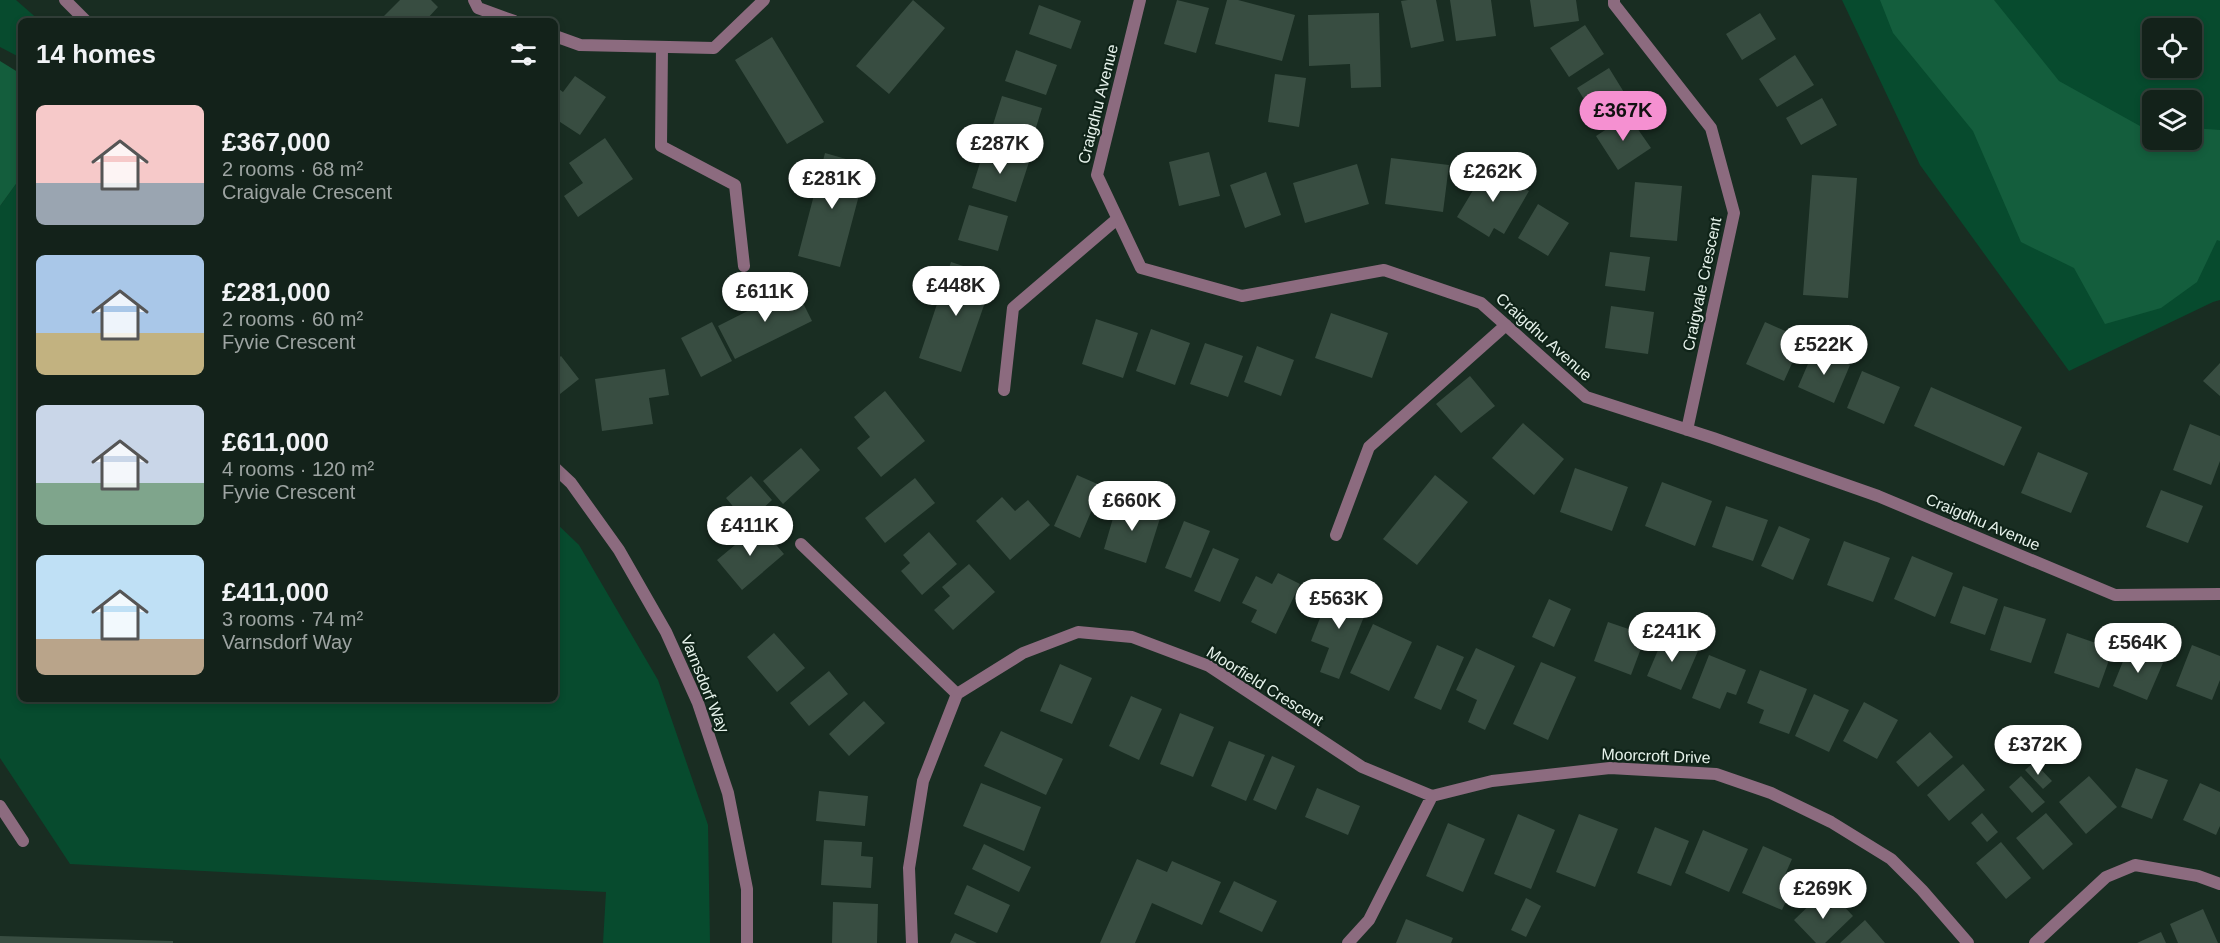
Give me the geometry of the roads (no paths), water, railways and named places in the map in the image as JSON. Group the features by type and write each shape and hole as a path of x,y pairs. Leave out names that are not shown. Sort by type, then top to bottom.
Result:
{"street":[{"path":"64,0 83,18"},
{"path":"474,0 478,8 506,18"},
{"path":"558,37 580,45 714,48 764,0"},
{"name":"Craigdhu Avenue","path":"1140,0 1097,175 1141,268 1242,296 1384,270 1481,303 1586,397 1878,496 2115,595 2220,594"},
{"name":"Craigvale Crescent","path":"1614,0 1614,4 1711,128 1734,213 1687,430"},
{"path":"662,47 661,146 735,185 744,266"},
{"path":"1004,390 1013,308 1118,219"},
{"path":"1336,535 1369,447 1506,325"},
{"name":"Varnsdorf Way","path":"558,471 571,483 619,550 666,632 698,703 728,793 747,889 747,943"},
{"path":"801,544 957,694 923,781 909,868 912,943"},
{"name":"Moorfield Crescent","path":"957,694 1023,653 1078,632 1132,637 1209,666 1362,767 1432,796"},
{"name":"Moorcroft Drive","path":"1432,796 1492,781 1610,768 1716,774 1771,793 1831,822 1891,858 1968,943"},
{"path":"1348,943 1370,920 1432,796"},
{"path":"0,806 23,841"},
{"path":"2035,943 2106,877 2135,865 2198,876 2220,884"}]}
